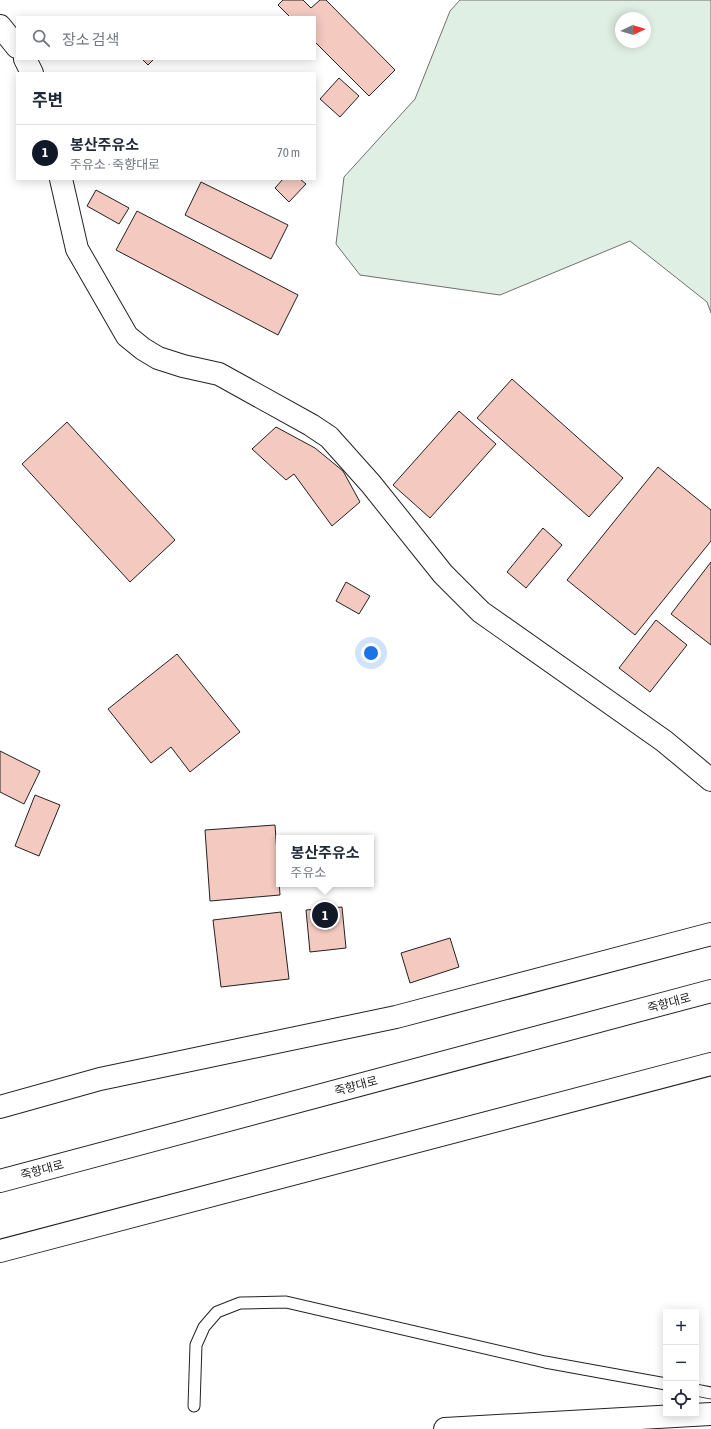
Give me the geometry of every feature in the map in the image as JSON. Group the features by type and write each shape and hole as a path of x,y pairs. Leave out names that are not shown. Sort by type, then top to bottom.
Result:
{"main road":[{"path":"0,26 16,45"},
{"path":"26,60 32,72"},
{"path":"61,180 77,249 127,336 143,349 158,358 183,366 219,374 311,425 329,437 371,484 443,574 481,612 664,741 711,780"},
{"path":"0,1107 100,1079 396,1017 711,934"},
{"name":"죽향대로","path":"0,1181 711,991"},
{"path":"0,1250 711,1064"},
{"path":"445,1429 711,1414"}],"lane":[{"path":"194,1406 196,1345 204,1327 218,1312 240,1303 286,1302 545,1362 663,1383"},
{"path":"699,1391 711,1393"}],"green space":[{"path":"460,0 711,0 711,313 707,302 630,241 500,295 360,275 336,244 344,177 415,99 450,11"}],"building":[{"path":"283,0 303,0 311,8 320,0 326,0 395,70 369,96 316,43 316,16 289,16 278,5"},
{"path":"143,60 153,60 148,65"},
{"path":"339,78 359,96 340,117 320,99"},
{"path":"282,180 301,180 306,184 289,202 275,188"},
{"path":"201,182 288,225 271,259 185,215"},
{"path":"96,190 129,208 119,224 87,206"},
{"path":"137,211 298,295 278,335 116,250"},
{"path":"512,379 623,478 589,517 477,418"},
{"path":"459,411 496,444 430,518 393,485"},
{"path":"67,422 175,540 130,582 22,464"},
{"path":"276,427 315,448 343,471 360,502 332,526 294,474 286,480 252,449"},
{"path":"658,467 711,510 711,541 635,635 567,580"},
{"path":"543,528 562,545 526,588 507,572"},
{"path":"711,562 711,645 671,614"},
{"path":"346,582 370,596 359,614 336,601"},
{"path":"656,620 687,645 650,692 619,668"},
{"path":"177,654 240,732 190,772 171,747 151,763 108,709"},
{"path":"0,751 40,771 24,804 0,792"},
{"path":"35,795 60,805 39,856 15,846"},
{"path":"275,825 276,887 279,887 280,895 210,901 205,830"},
{"path":"342,907 346,948 310,952 306,910"},
{"path":"281,912 289,979 221,987 213,920"},
{"path":"450,938 459,967 410,983 401,953"}],"place":[{"name":"봉산주유소","path":"325,915"}]}
